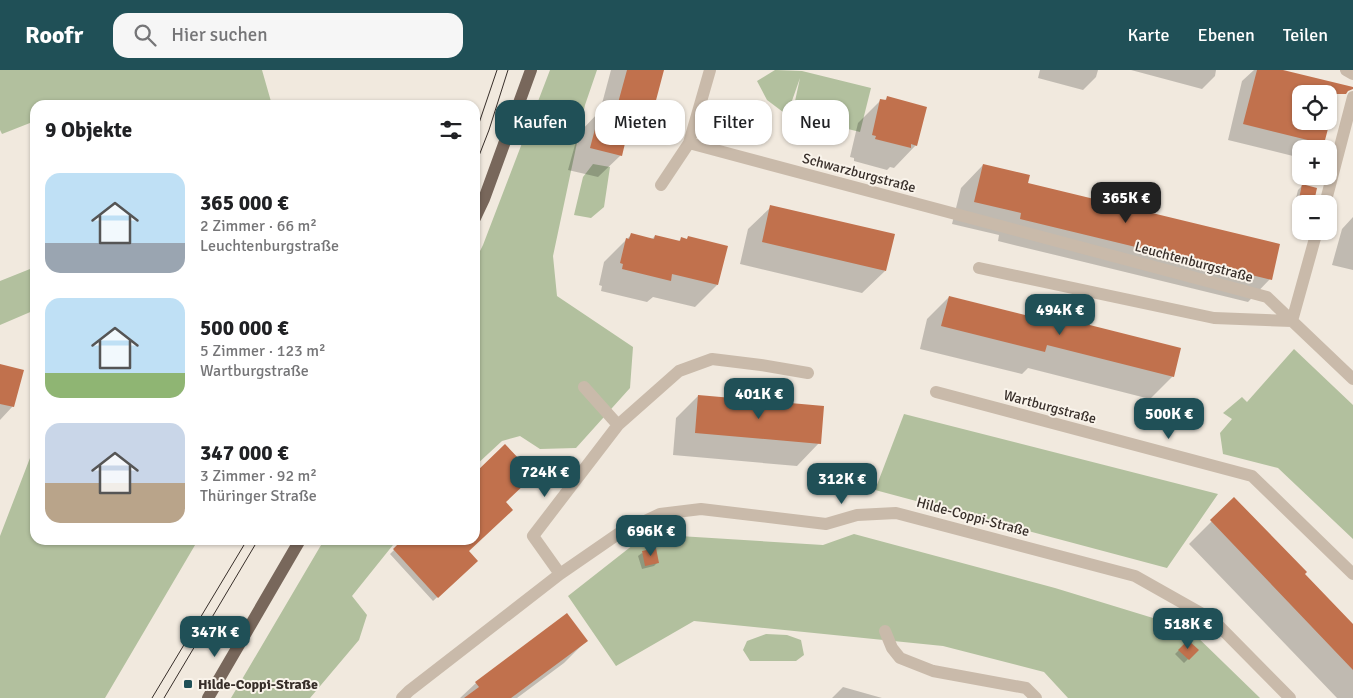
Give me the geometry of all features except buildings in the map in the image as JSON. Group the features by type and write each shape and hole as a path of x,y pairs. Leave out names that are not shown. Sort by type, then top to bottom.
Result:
{"main road":[{"path":"480,207 531,70"},
{"path":"208,698 297,545"}],"street":[{"path":"661,185 690,144 710,70"},
{"path":"1346,70 1353,74"},
{"path":"1327,195 1353,97"},
{"name":"Schwarzburgstraße","path":"690,144 934,208"},
{"name":"Leuchtenburgstraße","path":"934,208 1268,297 1353,379"},
{"path":"979,268 1214,318 1292,321 1314,240"},
{"path":"560,574 533,536 618,425 679,371 712,359 808,373"},
{"path":"584,387 618,425"},
{"name":"Wartburgstraße","path":"936,392 1252,476 1353,574"},
{"name":"Hilde-Coppi-Straße","path":"402,698 560,574 618,534 660,514 701,510 826,524 857,515 896,513 1135,576 1214,620 1290,698"},
{"path":"885,631 892,648 900,658 933,671 1026,688 1036,698"}],"green space":[{"path":"0,70 262,70 271,100 30,100 30,123 2,134 0,130"},
{"path":"550,70 597,70 585,105 585,100 539,100"},
{"path":"775,70 802,71 871,88 860,132 849,129 849,100 795,100 800,78 792,100 782,100 782,111 772,104 772,100 767,100 757,81"},
{"path":"521,145 577,145 553,256 557,296 633,347 630,388 576,448 540,449 520,436 502,441 480,461 480,251"},
{"path":"593,164 610,167 604,207 591,218 574,215 583,177"},
{"path":"30,269 30,312 0,325 0,281"},
{"path":"1294,349 1353,405 1353,539 1278,468 1223,454 1220,433 1232,419 1223,413 1242,397 1247,402"},
{"path":"904,414 1218,494 1167,568 875,490"},
{"path":"30,458 30,545 195,545 105,698 0,698 0,536"},
{"path":"647,534 823,545 854,534 1055,588 1189,629 1260,698 1068,698 1044,672 943,646 694,621 616,666 568,596"},
{"path":"321,545 393,545 352,596 367,615 359,640 310,698 231,698"},
{"path":"766,634 787,635 801,640 804,655 796,661 750,661 743,650 747,641"}],"tram line":[{"path":"480,120 497,70"},
{"path":"480,153 508,70"},
{"path":"152,698 244,545"},
{"path":"164,698 255,545"}],"place":[{"name":"Hilde-Coppi-Straße","path":"188,684"}]}
